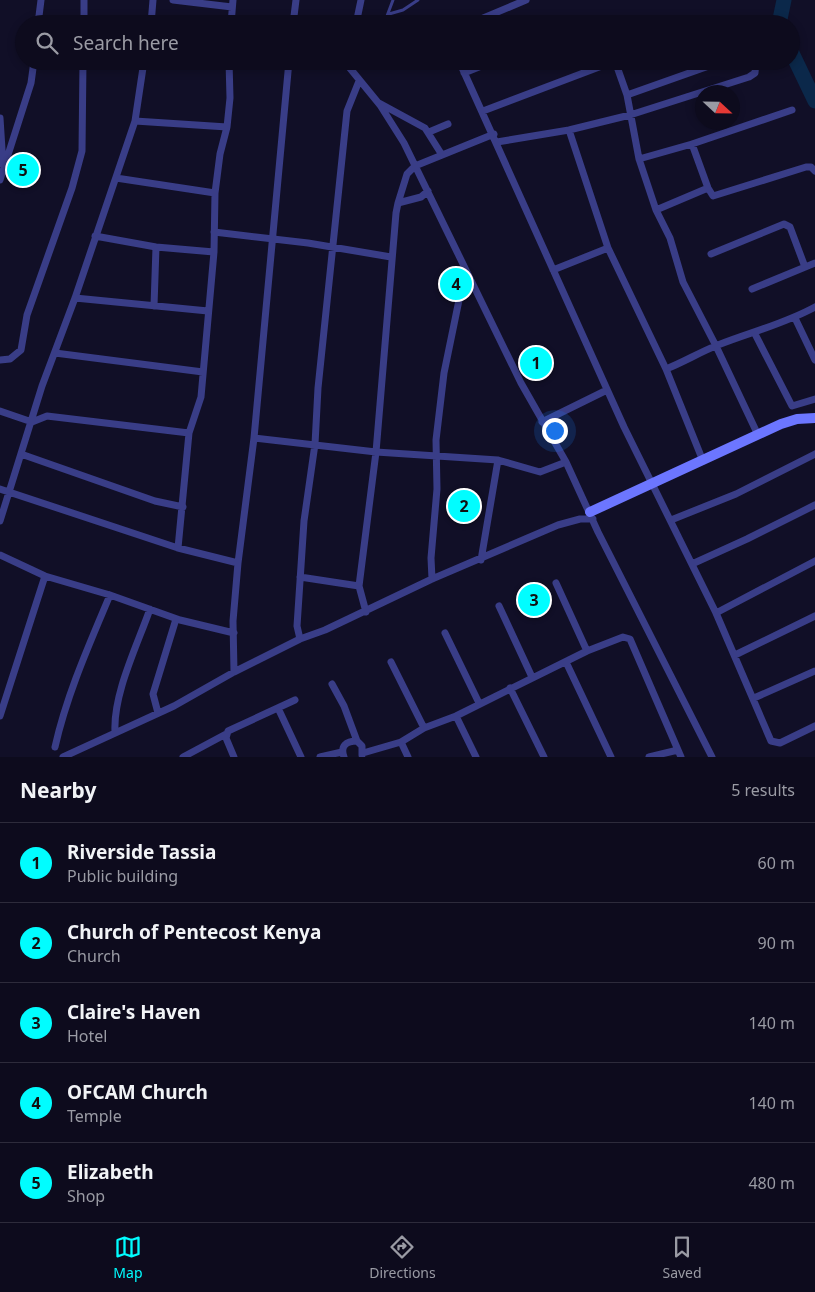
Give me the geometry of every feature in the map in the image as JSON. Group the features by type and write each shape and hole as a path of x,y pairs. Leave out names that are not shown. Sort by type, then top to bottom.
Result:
{"street":[{"path":"39,15 41,0"},
{"path":"84,0 84,15"},
{"path":"152,15 153,0"},
{"path":"173,0 232,4"},
{"path":"294,15 296,0"},
{"path":"358,15 361,0"},
{"path":"490,15 526,0"},
{"path":"0,180 31,84 33,70"},
{"path":"0,360 10,359 22,350 27,316 72,188 82,151 83,70"},
{"path":"0,521 54,353 76,298 135,120 143,70"},
{"path":"178,548 184,507 188,433 201,397 214,252 215,193 220,154 227,127 230,98 228,70"},
{"path":"234,672 238,563 254,438 288,70"},
{"path":"351,70 392,124 415,166 542,422 566,462 712,757"},
{"path":"463,70 494,134 607,390 716,613 754,698 770,741 780,742 815,726"},
{"path":"464,73 472,70"},
{"path":"483,111 591,70"},
{"path":"618,70 627,94 639,160 656,210 670,238 683,282 758,435"},
{"path":"627,94 697,70"},
{"path":"497,142 569,130 630,115 749,77 755,73 755,70"},
{"path":"300,640 297,626 305,513 315,444 318,388 332,248 347,111 359,81"},
{"path":"377,102 395,110 429,132 442,155"},
{"path":"639,160 792,110"},
{"path":"0,118 4,170"},
{"path":"135,120 227,127"},
{"path":"429,132 448,124"},
{"path":"569,130 608,248 666,370 703,461"},
{"path":"366,612 359,586 376,452 391,257 398,202 407,174 415,166 494,134"},
{"path":"692,144 708,188 713,196 806,167 811,167 815,171"},
{"path":"116,178 215,193"},
{"path":"656,210 708,188"},
{"path":"398,202 421,197 428,192"},
{"path":"711,254 784,224 790,227 805,267"},
{"path":"214,232 391,257"},
{"path":"95,236 156,247 214,252"},
{"path":"154,306 156,247"},
{"path":"553,270 608,248"},
{"path":"752,288 815,263"},
{"path":"432,579 431,558 437,489 435,457 444,373 466,271"},
{"path":"76,298 208,311"},
{"path":"666,370 689,361 716,346 795,318 815,307"},
{"path":"795,318 815,358"},
{"path":"754,332 792,406 815,399"},
{"path":"54,353 203,372"},
{"path":"542,422 607,390"},
{"path":"0,411 32,422 47,416 188,433"},
{"path":"64,757 158,713 234,672 300,640 366,612 432,579 482,560 513,543 558,525 592,516 652,484 791,421 815,418"},
{"path":"254,438 376,452 498,460 540,472 566,462"},
{"path":"21,454 129,492 184,507"},
{"path":"671,520 736,494 815,454"},
{"path":"482,560 498,460"},
{"path":"0,489 178,548 238,563"},
{"path":"692,564 747,539 815,504"},
{"path":"0,555 45,576 176,619 234,633"},
{"path":"716,613 815,561"},
{"path":"0,716 45,576"},
{"path":"300,577 359,586"},
{"path":"556,583 587,651"},
{"path":"55,747 61,719 74,680 110,596"},
{"path":"498,606 532,677"},
{"path":"115,732 114,719 128,669 150,609"},
{"path":"735,655 815,616"},
{"path":"158,713 153,694 176,619"},
{"path":"445,633 479,703"},
{"path":"332,684 344,706 357,741 362,746 363,755 401,742 424,728 456,716 532,677 587,651 623,637 630,639 680,753 649,757"},
{"path":"391,662 424,728"},
{"path":"566,662 611,757"},
{"path":"754,698 815,671"},
{"path":"510,688 544,757"},
{"path":"183,757 226,734 228,731 295,700"},
{"path":"278,708 301,757"},
{"path":"456,716 476,757"},
{"path":"226,734 234,757"},
{"path":"320,757 343,754 344,745 350,741 357,741"},
{"path":"401,742 408,757"}],"lane":[{"path":"389,14 393,0"},
{"path":"389,14 403,10 418,0"}],"waterway":[{"path":"781,15 784,0"},
{"path":"800,70 815,101"}],"place":[{"name":"Elizabeth","path":"23,170"},
{"name":"OFCAM Church","path":"456,284"},
{"name":"Riverside Tassia","path":"536,363"},
{"name":"Church of Pentecost Kenya","path":"464,506"},
{"name":"Claire's Haven","path":"534,600"}]}
